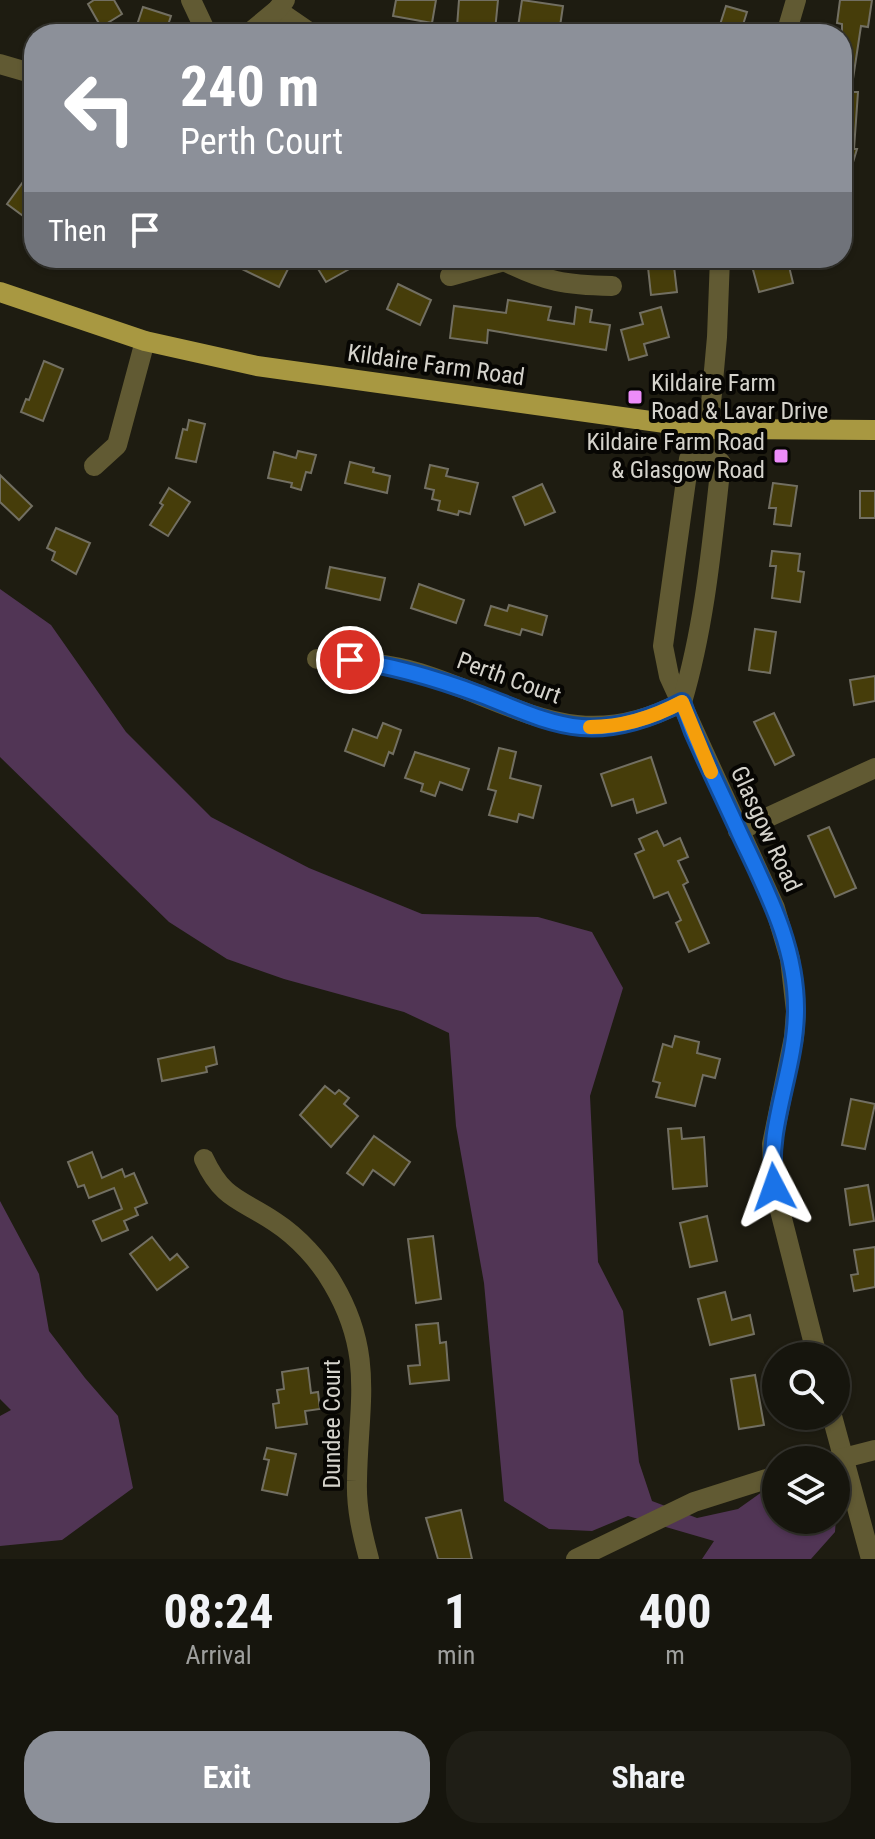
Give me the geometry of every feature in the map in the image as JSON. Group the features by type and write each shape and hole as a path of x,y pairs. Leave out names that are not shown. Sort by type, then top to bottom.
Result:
{"main road":[{"name":"Kildaire Farm Road","path":"0,292 145,341 257,366 707,439 875,430"}],"street":[{"path":"191,0 202,24"},
{"path":"789,24 796,0"},
{"path":"259,24 281,5 301,24"},
{"path":"0,64 24,71"},
{"path":"450,276 475,268"},
{"path":"519,268 562,285 612,286"},
{"path":"682,702 700,624 721,463 707,439 717,337 720,268"},
{"path":"94,466 117,445 145,341"},
{"name":"Glasgow Road","path":"707,439 689,459 663,646 669,676 775,908 790,959 796,1011 794,1037 776,1119 771,1165 813,1342"},
{"name":"Perth Court","path":"317,659 391,666 551,722 582,727 624,724 682,702"},
{"path":"738,831 875,768"},
{"name":"Dundee Court","path":"204,1159 220,1187 277,1223 321,1265 343,1301 357,1339 363,1372 356,1482 358,1511 369,1559"},
{"path":"850,1456 875,1450"},
{"path":"576,1559 694,1502 762,1480"},
{"path":"850,1491 871,1559"}],"shaded area":[{"path":"0,589 51,625 126,732 211,817 309,868 422,914 538,917 592,932 623,988 590,1096 598,1262 623,1311 639,1462 652,1501 697,1518 738,1509 762,1492 762,1534 833,1534 811,1559 702,1559 714,1541 628,1516 592,1531 549,1529 504,1501 484,1283 456,1126 449,1033 404,1012 284,979 227,959 169,922 0,757"},
{"path":"0,1201 39,1274 49,1331 118,1416 133,1488 62,1540 0,1546 0,1416 11,1410 0,1399"}],"building":[{"path":"94,0 114,0 122,14 106,24 99,24 88,4"},
{"path":"396,0 436,0 432,23 393,16"},
{"path":"459,0 498,0 496,24 457,24"},
{"path":"522,0 563,6 560,24 518,24"},
{"path":"840,0 872,0 868,27 861,26 852,85 852,24 837,23"},
{"path":"726,6 747,12 743,24 720,24"},
{"path":"143,7 171,16 168,24 137,24"},
{"path":"852,92 858,92 854,149 857,149 852,166"},
{"path":"23,182 24,183 24,217 7,204"},
{"path":"243,268 288,268 279,287"},
{"path":"317,268 351,268 326,282"},
{"path":"648,268 674,268 677,292 651,295"},
{"path":"753,268 789,268 793,283 759,292"},
{"path":"398,284 431,300 420,325 387,309"},
{"path":"508,300 551,307 548,320 574,324 576,307 592,310 590,322 610,325 606,350 488,330 487,343 450,338 454,306 506,313"},
{"path":"661,307 669,337 644,344 647,355 629,360 621,330 643,324 640,313"},
{"path":"44,361 63,369 43,421 21,412"},
{"path":"189,420 205,424 196,462 176,458 183,429 187,430"},
{"path":"298,451 316,455 311,473 306,472 301,490 291,487 292,483 268,478 274,452 296,458"},
{"path":"350,462 390,476 387,493 345,483"},
{"path":"430,465 448,469 446,476 478,483 470,514 459,511 458,515 438,510 440,501 432,499 434,490 425,488"},
{"path":"0,475 32,506 19,520 0,502"},
{"path":"773,483 797,486 791,526 774,524 776,508 769,508"},
{"path":"542,484 555,512 525,525 513,497"},
{"path":"169,488 190,502 168,536 150,525 163,505 160,503"},
{"path":"860,491 875,491 875,518 860,518"},
{"path":"56,528 90,543 76,574 52,560 55,552 47,548"},
{"path":"772,551 800,554 798,571 804,572 800,602 772,598 776,566 770,566"},
{"path":"330,567 385,578 380,600 326,588"},
{"path":"419,584 464,600 456,623 411,608"},
{"path":"509,605 547,616 542,635 522,629 520,635 485,625 491,606 507,611"},
{"path":"755,629 776,632 770,673 749,670"},
{"path":"875,676 875,701 854,705 850,680"},
{"path":"774,713 794,755 775,765 754,722"},
{"path":"383,723 401,730 393,754 389,752 384,766 345,751 353,729 377,738"},
{"path":"499,748 516,752 510,778 541,786 533,818 519,814 517,822 489,815 496,791 488,789"},
{"path":"415,752 469,769 462,790 440,782 435,796 421,791 423,784 405,778"},
{"path":"651,757 666,803 637,813 633,799 612,806 601,774"},
{"path":"829,827 856,888 835,897 808,836"},
{"path":"657,831 664,846 680,838 688,857 678,861 688,882 683,885 709,943 689,952 676,923 681,920 668,892 654,898 635,854 644,850 639,839"},
{"path":"675,1036 699,1042 697,1053 720,1059 715,1078 703,1075 695,1106 656,1097 660,1083 653,1081 663,1044 672,1047"},
{"path":"214,1047 217,1064 206,1067 207,1072 162,1081 158,1059"},
{"path":"325,1086 335,1094 339,1090 349,1098 344,1104 358,1116 331,1147 300,1115"},
{"path":"851,1099 875,1104 865,1149 842,1145"},
{"path":"681,1128 682,1139 704,1137 707,1186 673,1189 668,1129"},
{"path":"374,1136 410,1162 394,1185 373,1170 363,1185 347,1173"},
{"path":"92,1152 102,1178 122,1169 125,1177 134,1173 147,1203 135,1208 138,1215 124,1221 128,1230 102,1241 93,1221 122,1209 114,1188 89,1198 84,1185 78,1187 68,1162"},
{"path":"868,1185 874,1221 850,1225 845,1189"},
{"path":"707,1216 717,1261 690,1267 680,1223"},
{"path":"433,1236 441,1299 416,1303 408,1239"},
{"path":"152,1237 170,1260 177,1254 188,1267 157,1290 130,1254"},
{"path":"875,1247 875,1287 854,1291 851,1275 858,1274 854,1250"},
{"path":"725,1292 732,1320 750,1315 754,1334 710,1345 698,1299"},
{"path":"438,1323 440,1343 446,1342 449,1380 410,1384 408,1366 420,1365 416,1325"},
{"path":"308,1368 311,1393 318,1392 320,1409 305,1411 307,1424 276,1428 273,1404 279,1403 277,1390 284,1389 282,1372"},
{"path":"755,1375 762,1425 739,1429 731,1379"},
{"path":"267,1448 296,1454 287,1495 262,1490 269,1460 264,1459"},
{"path":"461,1510 472,1559 438,1559 426,1518"}],"slow traffic":[{"path":"590,727 624,724 682,702 711,772"}],"place":[{"name":"Kildaire Farm Road & Lavar Drive","path":"635,397"},
{"name":"Kildaire Farm Road & Glasgow Road","path":"781,456"}],"route":[{"path":"350,660 421,674 551,722 582,727 624,724 682,702 775,908 790,959 796,1011 791,1056 772,1144 774,1187"}]}
